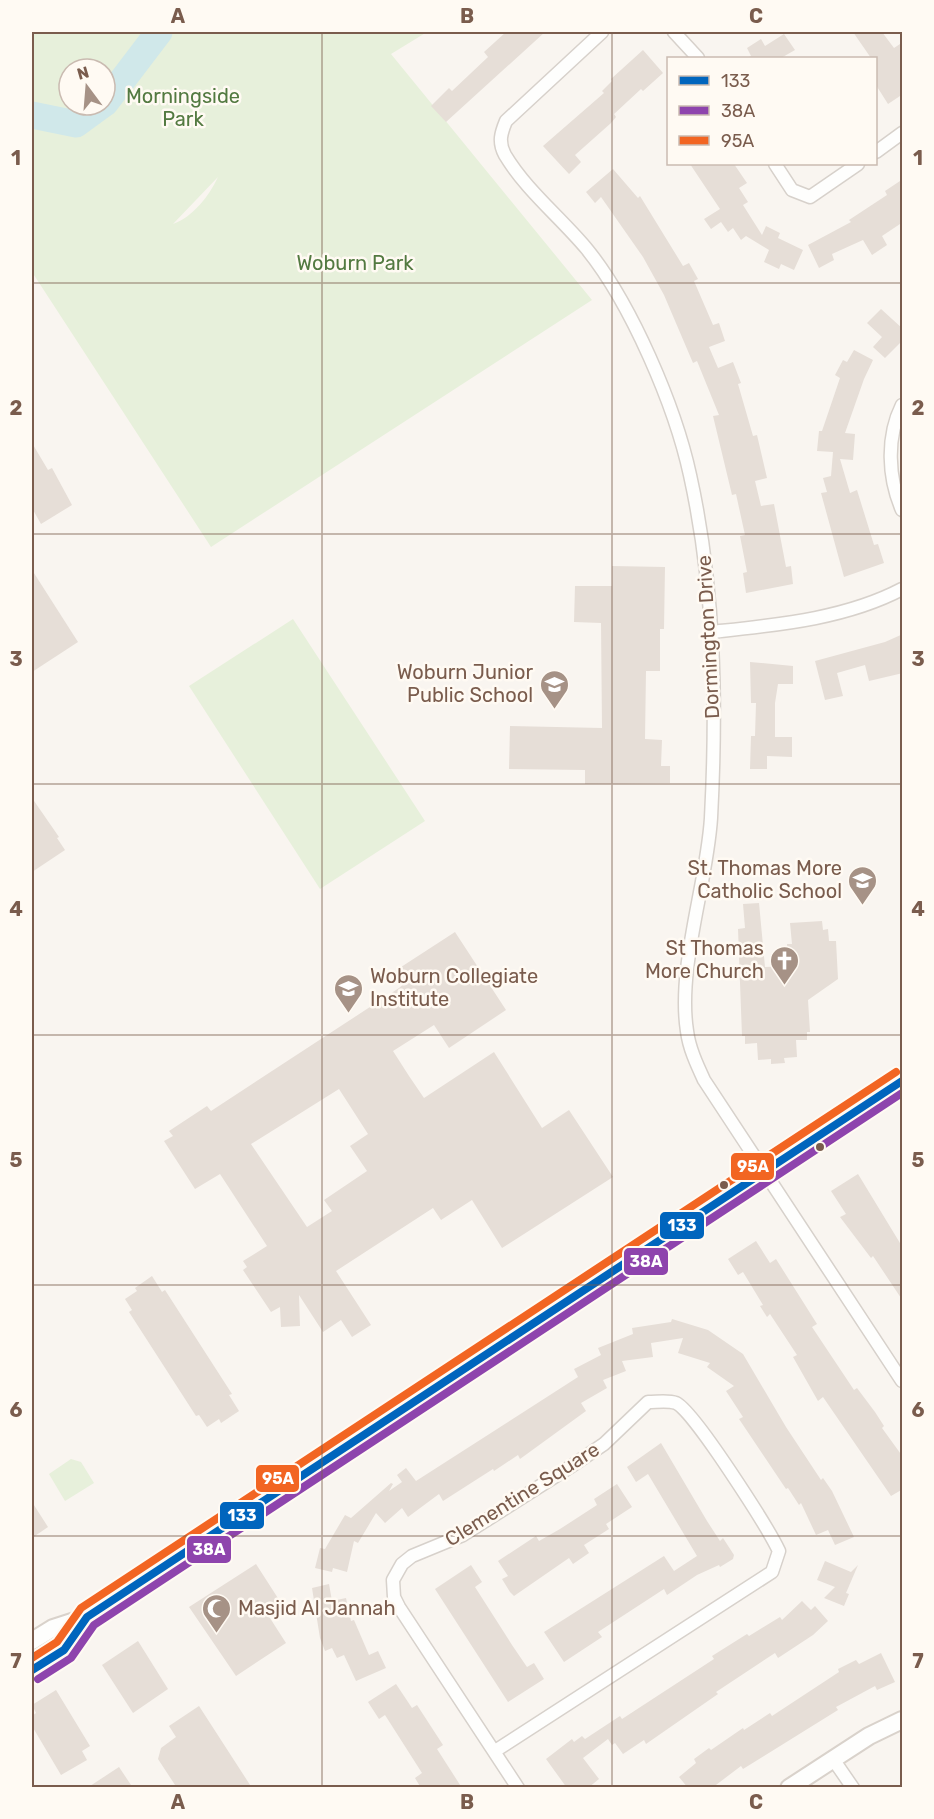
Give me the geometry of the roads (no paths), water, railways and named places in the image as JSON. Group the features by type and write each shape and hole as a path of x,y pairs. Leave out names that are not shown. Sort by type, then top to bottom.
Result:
{"main road":[{"path":"32,1641 53,1628 87,1617 427,1391 903,1081"},
{"path":"32,1670 64,1650 87,1617"},
{"path":"789,1788 869,1736 903,1720"}],"street":[{"name":"Dormington Drive","path":"602,32 506,121 500,135 505,154 586,249 609,282 656,373 690,473 704,552 712,632 714,724 711,822 687,987 686,1026 704,1080 903,1381"},
{"path":"675,32 697,57"},
{"path":"877,151 903,134"},
{"path":"776,165 792,190 810,197 857,165"},
{"path":"903,405 897,417 891,448 893,479 903,510"},
{"path":"712,632 834,614 903,589"},
{"name":"Clementine Square","path":"495,1751 772,1572 779,1551 767,1528 693,1417 675,1403 648,1402 604,1444 579,1461 463,1535 412,1556 396,1572 393,1588 399,1607 518,1788"},
{"path":"833,1759 853,1788"}],"waterway":[{"path":"117,87 159,32"},
{"path":"32,115 76,124 86,117"}],"place":[{"name":"Woburn Junior Public School","path":"554,710"},
{"name":"St. Thomas More Catholic School","path":"863,906"},
{"name":"St Thomas More Church","path":"785,986"},
{"name":"Woburn Collegiate Institute","path":"349,1014"},
{"name":"Masjid Al Jannah","path":"217,1634"}],"park label":[{"name":"Morningside Park","path":"183,108"},
{"name":"Woburn Park","path":"355,263"}]}
